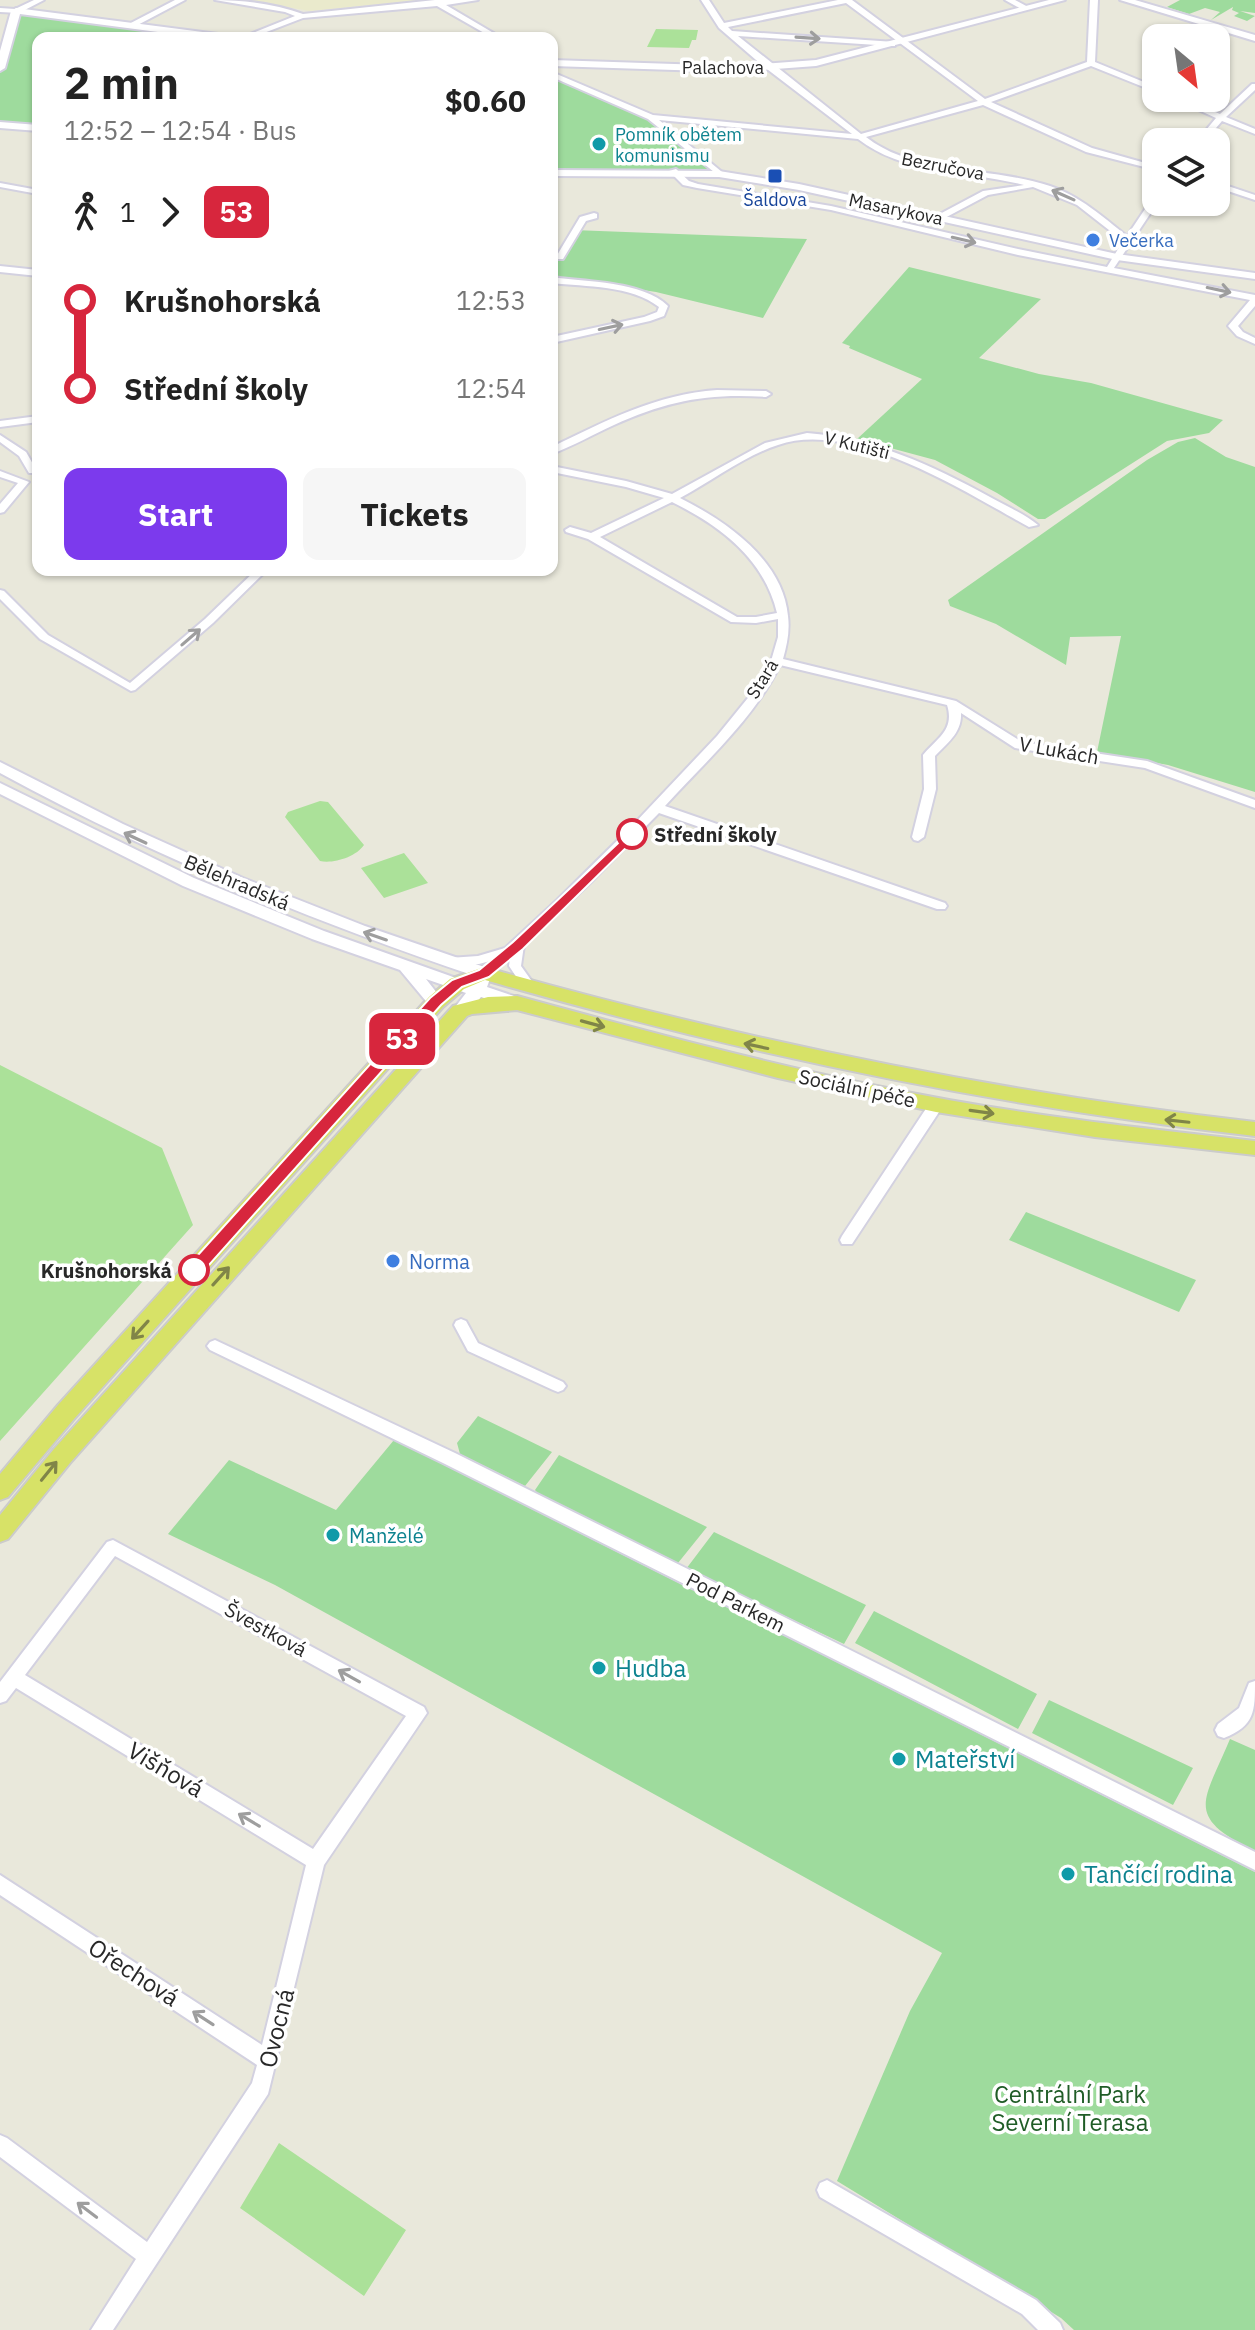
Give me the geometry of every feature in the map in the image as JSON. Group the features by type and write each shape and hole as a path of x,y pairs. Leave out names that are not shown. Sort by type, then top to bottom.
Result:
{"main road":[{"name":"Sociální péče","path":"471,984 931,1084 1166,1120 1255,1129"},
{"path":"0,1490 66,1412 436,1002 471,984"},
{"name":"Sociální péče","path":"524,995 714,1057 936,1105 1169,1139 1255,1148"},
{"path":"0,1532 72,1444 460,1011 524,995"}],"street":[{"path":"0,68 16,11 40,0"},
{"path":"129,26 181,0"},
{"path":"219,0 286,10 302,16"},
{"path":"260,32 302,16 474,0"},
{"name":"Bezručova","path":"705,0 730,33 876,149 924,165 1034,184 1080,203 1127,240"},
{"path":"722,26 848,0 984,102 1089,150 1142,164"},
{"path":"1009,0 1026,8"},
{"name":"Palachova","path":"558,63 772,68 816,63 1060,0"},
{"path":"1125,0 1255,38"},
{"path":"1090,1 1091,63"},
{"path":"436,2 488,32"},
{"path":"0,10 178,32"},
{"name":"Palachova","path":"730,33 892,44"},
{"path":"651,117 858,137 984,102 1091,63 1142,84"},
{"path":"558,77 651,117 719,174"},
{"path":"1212,128 1255,86"},
{"path":"1209,112 1255,132"},
{"path":"0,125 32,128"},
{"name":"Masarykova","path":"673,171 686,183 697,186 831,208 1018,252 1255,299"},
{"name":"Masarykova","path":"558,173 673,171 719,174 1117,257 1255,276"},
{"path":"939,218 986,193 1034,184"},
{"path":"0,185 32,191"},
{"path":"1230,189 1255,198"},
{"path":"560,257 583,219 594,216"},
{"path":"1110,268 1144,216"},
{"path":"0,269 32,272"},
{"path":"558,281 634,293 657,299 664,306 661,314 647,319 558,339"},
{"path":"1255,299 1233,326 1240,334 1255,341"},
{"path":"558,448 655,405 709,393 766,394"},
{"path":"0,424 32,420"},
{"name":"V Kutišti","path":"592,537 673,498 778,440 810,435 833,437 927,467 1033,525"},
{"path":"0,438 23,454 32,471"},
{"name":"Stará","path":"471,984 560,907 717,742 777,661 785,625 778,588 757,556 722,526 673,498 630,485 558,470"},
{"path":"0,474 24,482 0,510"},
{"path":"570,530 592,537 735,620 783,615"},
{"path":"0,593 44,637 131,688 255,576"},
{"name":"V Lukách","path":"777,661 952,703 977,717 1004,739 1019,745 1147,765 1255,804"},
{"path":"918,837 930,789 929,755 955,729 958,717 952,703"},
{"name":"Bělehradská","path":"0,767 119,831 194,865 336,923 449,962 471,984"},
{"name":"Bělehradská","path":"0,788 172,876 402,965 471,984"},
{"path":"657,808 941,906"},
{"path":"518,945 515,966 524,995"},
{"name":"Stará","path":"449,962 479,960 518,945"},
{"name":"Bělehradská","path":"402,965 436,1002"},
{"path":"460,1011 471,984"},
{"path":"847,1240 936,1105"},
{"path":"461,1325 473,1347 558,1386"},
{"name":"Pod Parkem","path":"215,1346 461,1464 1255,1861"},
{"name":"Švestková","path":"15,1678 113,1547 418,1713"},
{"path":"0,1695 15,1678"},
{"name":"Višňová","path":"15,1678 316,1861"},
{"path":"1224,1730 1246,1713 1255,1689"},
{"name":"Ovocná","path":"101,2330 261,2087 316,1861 418,1713"},
{"name":"Ořechová","path":"0,1884 268,2061"},
{"path":"0,2145 150,2257"},
{"path":"827,2190 1029,2307 1053,2330"}],"shaded area":[{"path":"245,0 422,0 310,11"}],"green space":[{"path":"1180,0 1255,0 1255,13 1240,11 1255,16 1247,21 1234,16 1239,13 1232,10 1233,7 1211,20 1220,12 1205,8 1189,14 1167,7"},
{"path":"16,11 180,32 32,32 32,128 0,125 0,68"},
{"path":"656,29 698,30 696,40 692,40 689,48 647,47"},
{"path":"558,77 651,117 719,174 558,173"},
{"path":"573,230 807,239 763,318 656,292 558,277 559,256"},
{"path":"909,267 1041,299 979,358 1039,374 1091,383 1223,420 1209,433 1167,441 1045,519 1038,519 935,460 857,439 922,379 842,343"},
{"path":"1195,438 1226,457 1255,467 1255,792 1168,765 1097,752 1121,636 1070,637 1066,665 996,624 950,606 948,600 1147,460 1178,442"},
{"path":"320,801 328,802 364,845 356,853 338,860 320,861 285,817 288,812"},
{"path":"404,853 428,883 384,898 361,868"},
{"path":"0,1065 162,1148 193,1225 0,1441"},
{"path":"1026,1212 1196,1280 1179,1312 1009,1240"},
{"path":"478,1416 552,1452 525,1486 460,1454 457,1443"},
{"name":"Centrální Park Severní Terasa","path":"394,1440 1255,1872 1255,2330 1074,2330 1061,2318 837,2181 910,2011 942,1953 275,1585 168,1534 229,1460 336,1510"},
{"path":"559,1455 707,1527 678,1563 538,1494 535,1490"},
{"path":"714,1532 866,1605 844,1644 686,1569"},
{"path":"874,1611 1037,1694 1018,1729 855,1643"},
{"path":"1049,1700 1193,1768 1173,1805 1032,1733"},
{"path":"1230,1739 1255,1750 1255,1851 1217,1828 1206,1806 1213,1778"},
{"path":"279,2143 406,2230 364,2296 240,2208"}],"bus line":[{"name":"53","path":"194,1270 436,1002 457,984 484,973 518,945 632,834"}],"place":[{"name":"Pomník obětem komunismu","path":"599,144"},
{"name":"Šaldova","path":"775,176"},
{"name":"Večerka","path":"1093,240"},
{"name":"Střední školy","path":"632,834"},
{"name":"Norma","path":"393,1261"},
{"name":"Krušnohorská","path":"194,1270"},
{"name":"Manželé","path":"333,1535"},
{"name":"Hudba","path":"599,1668"},
{"name":"Mateřství","path":"899,1759"},
{"name":"Tančící rodina","path":"1068,1874"}]}
